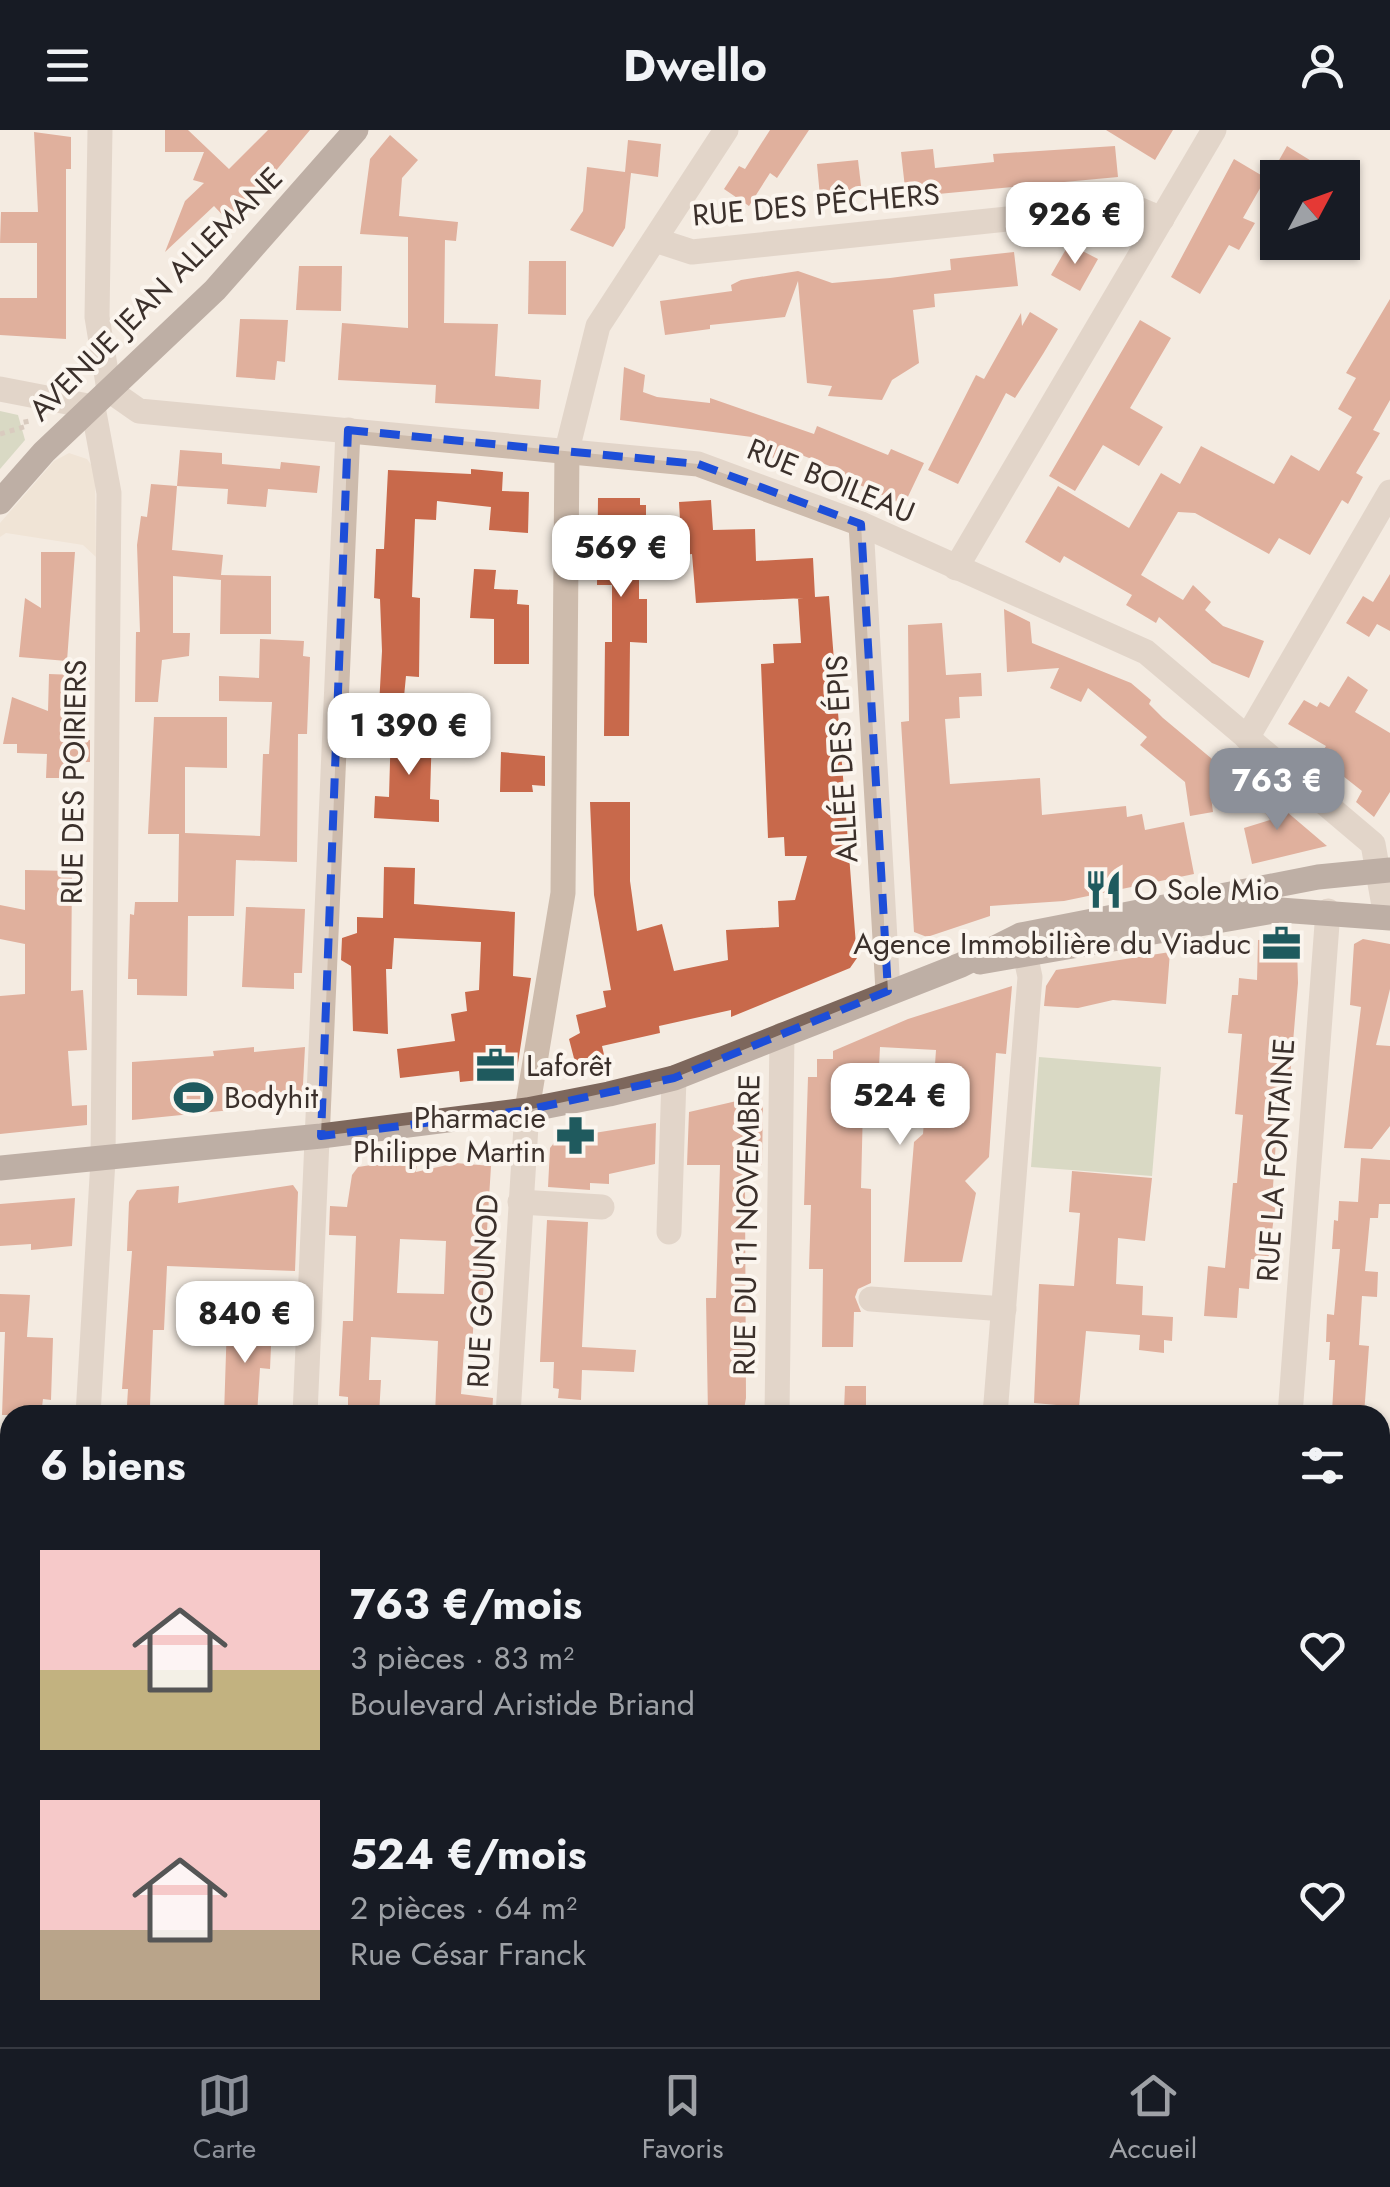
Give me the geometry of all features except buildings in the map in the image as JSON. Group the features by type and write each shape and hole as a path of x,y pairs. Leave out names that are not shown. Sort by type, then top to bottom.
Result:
{"main road":[{"name":"AVENUE JEAN ALLEMANE","path":"0,502 253,250 356,130"},
{"path":"0,1168 321,1136 528,1110 674,1078 960,965 1160,905 1385,870"},
{"path":"1024,946 1280,910 1389,916"}],"street":[{"name":"RUE DES POIRIERS","path":"89,1405 102,1160 109,494 98,317 100,130"},
{"name":"RUE GOUNOD","path":"509,1405 528,1110 562,893 568,450 598,326 726,130"},
{"path":"956,568 1214,130"},
{"name":"RUE DES PÊCHERS","path":"656,240 692,252 1131,206 1162,219"},
{"name":"RUE BOILEAU","path":"0,389 101,399 140,411 698,464 861,524 1146,652 1373,844 1385,870 1389,916"},
{"path":"306,1405 321,1136 348,430"},
{"path":"1247,738 1390,492"},
{"name":"ALLÉE DES ÉPIS","path":"861,524 888,991"},
{"name":"RUE LA FONTAINE","path":"1291,1405 1328,911"},
{"path":"996,1405 1030,977 1024,946"},
{"name":"RUE DU 11 NOVEMBRE","path":"777,1405 782,1036"},
{"path":"669,1232 674,1078"},
{"path":"520,1202 602,1207"},
{"path":"871,1299 1004,1309"}],"highlighted area":[{"path":"348,430 698,464 861,524 888,991 674,1078 527,1110 321,1136"}],"green space":[{"path":"0,411 18,415 25,440 0,469"},
{"path":"1039,1057 1161,1067 1152,1176 1031,1167"}],"shaded area":[{"path":"69,453 87,459 95,470 96,557 83,545 6,533 0,537 0,523 54,461"}],"place":[{"name":"O Sole Mio","path":"1104,890"},
{"name":"Agence Immobilière du Viaduc","path":"1281,944"},
{"name":"Laforêt","path":"496,1066"},
{"name":"Bodyhit","path":"194,1098"},
{"name":"Pharmacie Philippe Martin","path":"576,1135"}]}
